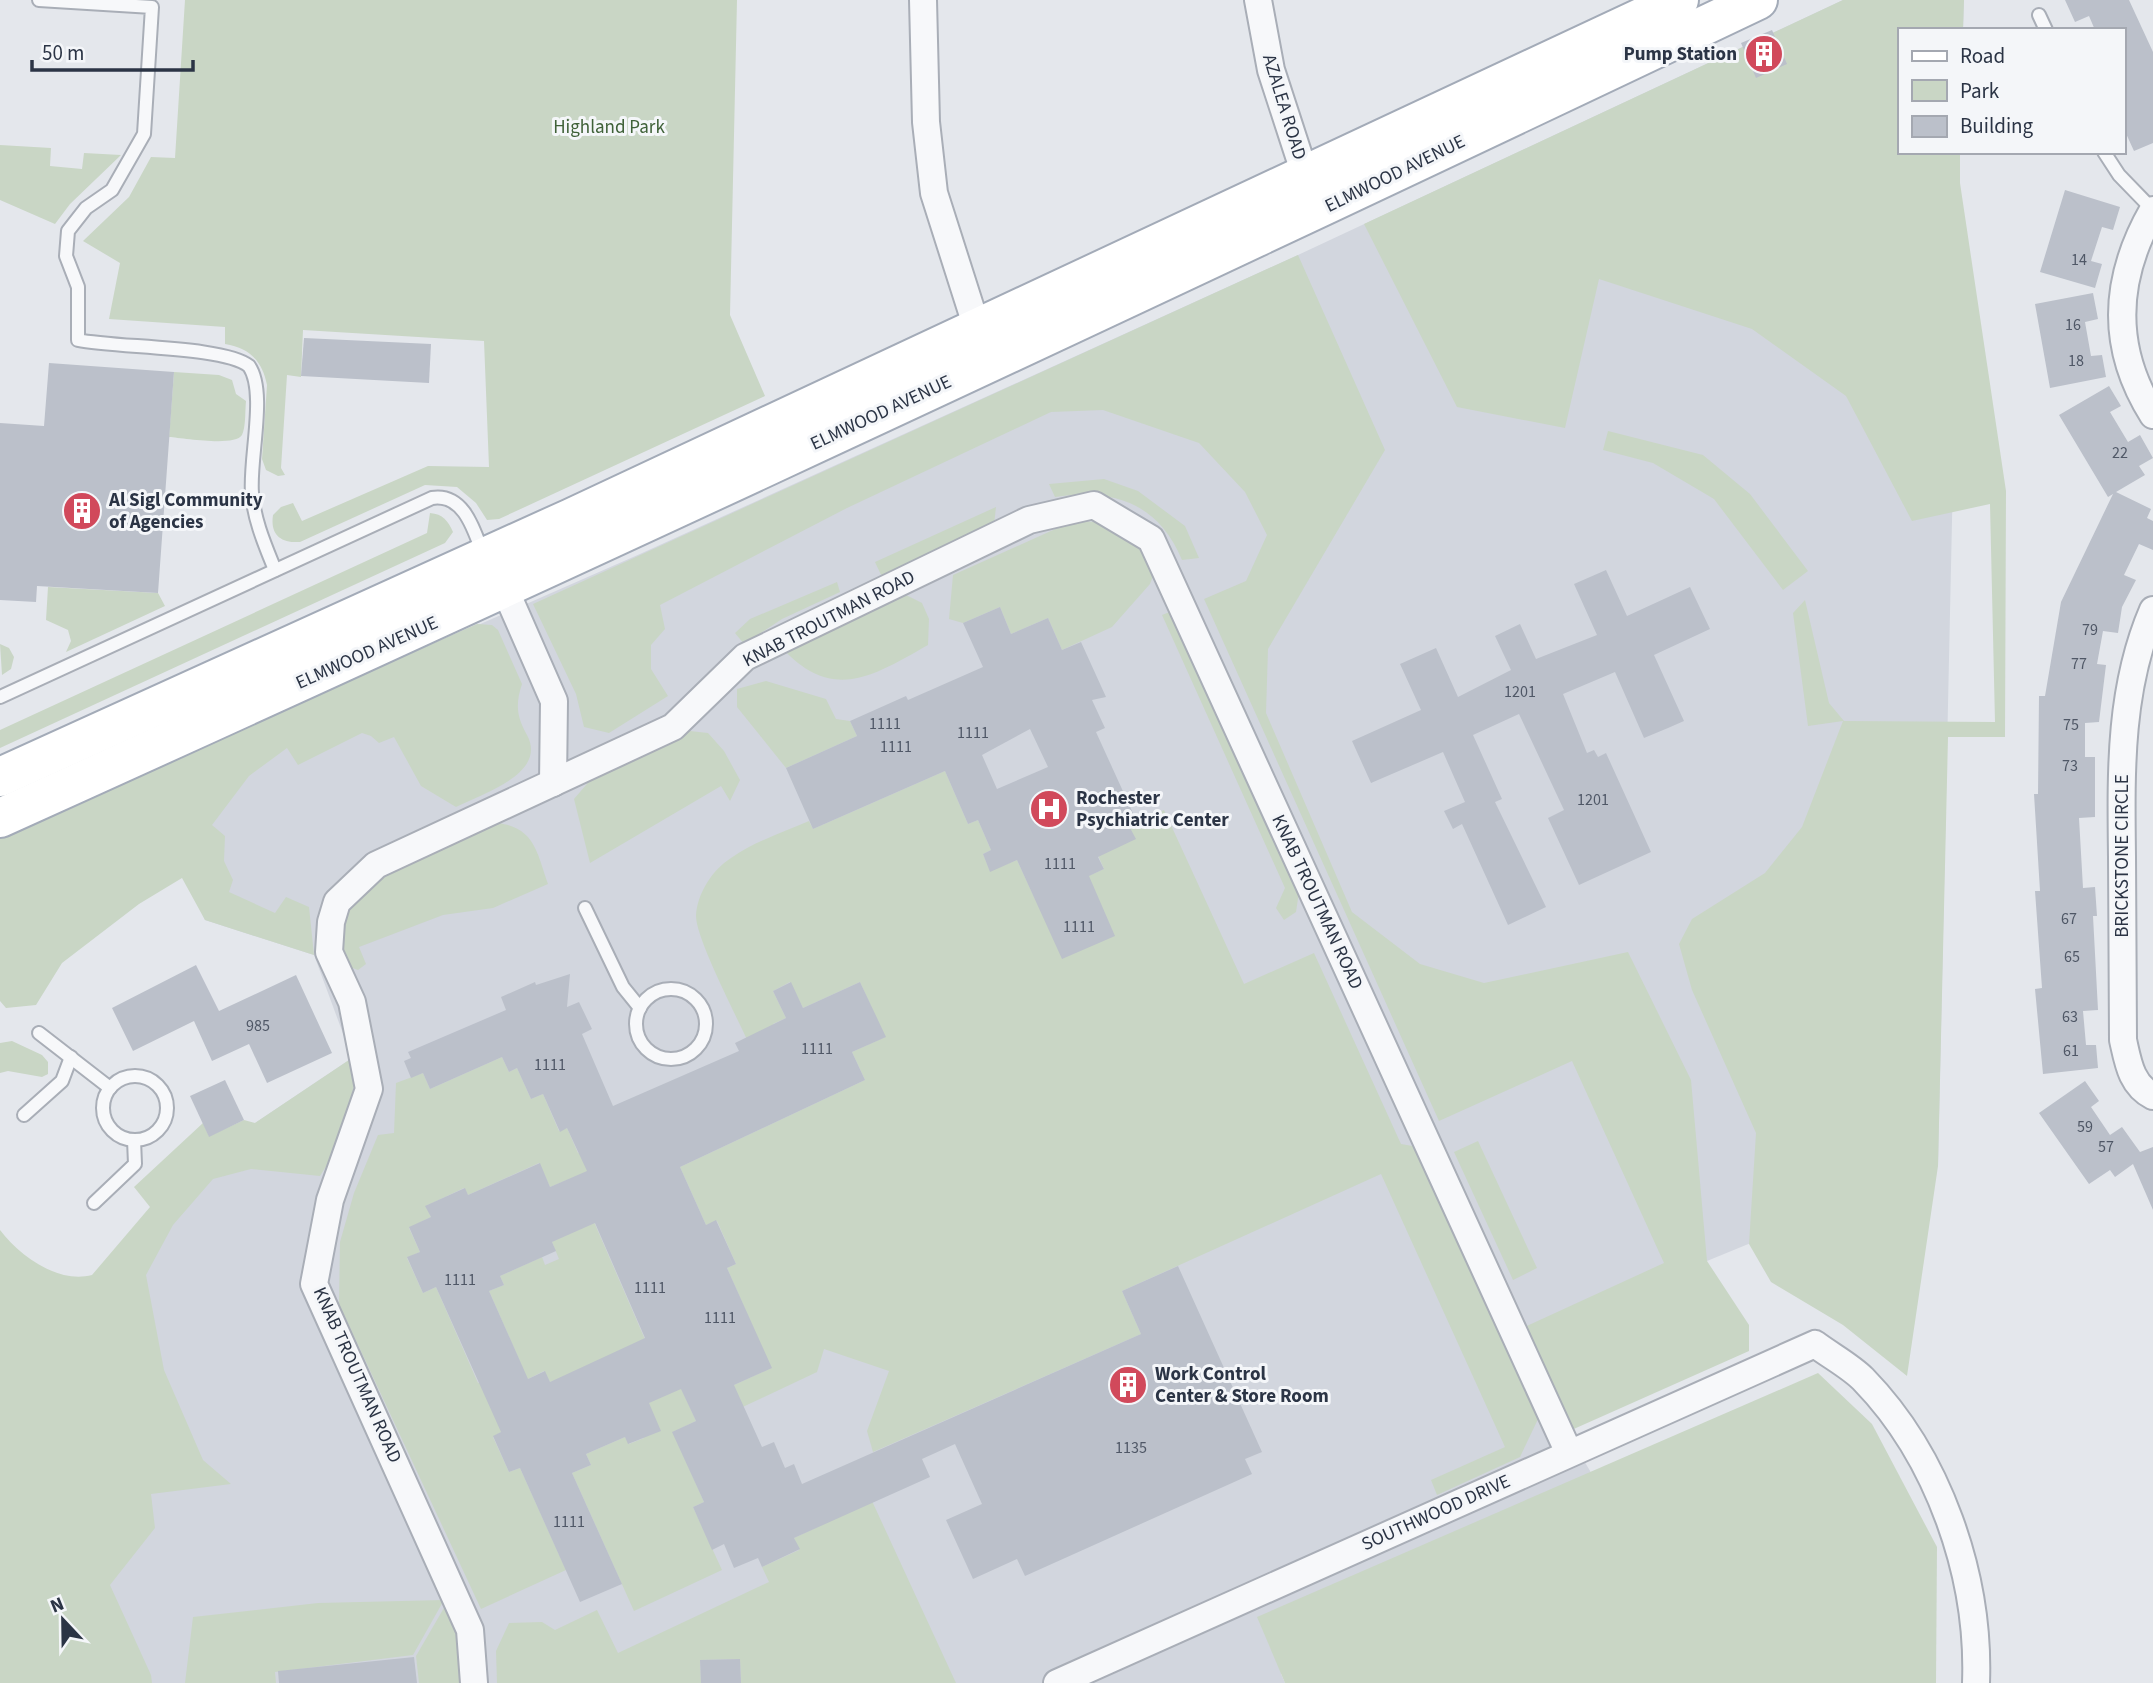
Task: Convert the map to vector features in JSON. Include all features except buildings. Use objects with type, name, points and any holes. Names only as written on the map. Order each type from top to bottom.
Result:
[{"type":"main road","name":"ELMWOOD AVENUE","points":[[0,818],[502,592],[1312,194],[1628,11],[1679,0]]},
{"type":"main road","name":"ELMWOOD AVENUE","points":[[0,777],[485,557],[978,328],[1312,194],[1758,0]]},
{"type":"street","points":[[923,0],[926,122],[934,193],[978,328]]},
{"type":"street","name":"AZALEA ROAD","points":[[1258,0],[1271,70],[1312,194]]},
{"type":"street","points":[[2153,210],[2137,238],[2121,302],[2123,338],[2139,393],[2153,415]]},
{"type":"street","name":"KNAB TROUTMAN ROAD","points":[[474,1683],[470,1630],[314,1284],[330,1200],[369,1089],[352,1002],[329,952],[331,922],[337,902],[376,865],[673,727],[745,657],[1029,520],[1094,505],[1151,540],[1569,1453]]},
{"type":"street","points":[[485,557],[502,592],[511,603],[554,701],[553,783]]},
{"type":"street","name":"BRICKSTONE CIRCLE","points":[[2153,610],[2140,640],[2128,689],[2121,786],[2123,1040],[2129,1070],[2143,1091],[2153,1096]]},
{"type":"street","name":"SOUTHWOOD DRIVE","points":[[1058,1683],[1815,1345],[1862,1379],[1900,1427],[1936,1486],[1953,1535],[1970,1600],[1976,1683]]},
{"type":"lane","points":[[38,0],[152,7],[144,134],[113,190],[86,208],[68,230],[66,256],[78,287],[78,340],[107,346],[225,355],[248,366],[257,387],[252,497],[261,534],[275,570]]},
{"type":"lane","points":[[2039,15],[2045,28]]},
{"type":"lane","points":[[2105,154],[2119,175],[2153,210]]},
{"type":"lane","points":[[0,697],[438,497],[449,499],[461,508],[485,557]]},
{"type":"lane","points":[[584,908],[623,987],[640,1008],[637,1030],[646,1049],[656,1055],[677,1059],[689,1055],[704,1037],[705,1013],[691,995],[668,989],[656,992],[640,1008]]},
{"type":"lane","points":[[38,1033],[110,1088]]},
{"type":"lane","points":[[24,1115],[62,1081],[71,1057]]},
{"type":"lane","points":[[129,1077],[149,1080],[164,1096],[167,1106],[160,1126],[144,1138],[134,1140],[124,1138],[108,1125],[103,1106],[110,1088],[129,1077]]},
{"type":"lane","points":[[94,1203],[135,1164],[134,1140]]},
{"type":"shaded area","name":"Rochester Psychiatric Center","points":[[1843,0],[1964,0],[1963,28],[1898,28],[1898,154],[1960,154],[1938,1166],[1707,1261],[1567,1432],[1609,1503],[1281,1674],[1285,1683],[0,1683],[0,1388],[255,1123],[352,1058],[314,955],[205,920],[137,775],[640,554],[1298,255]]},
{"type":"green space","name":"Highland Park","points":[[185,0],[737,0],[730,315],[765,396],[499,519],[487,520],[476,503],[457,487],[425,485],[300,542],[282,539],[273,528],[273,515],[281,507],[293,503],[302,521],[428,466],[489,467],[484,341],[303,330],[301,377],[287,375],[281,468],[285,475],[278,476],[266,470],[262,459],[267,385],[265,376],[258,362],[248,352],[225,344],[225,327],[109,319],[120,263],[83,241],[129,197],[151,157],[175,158]]},
{"type":"green space","points":[[1843,0],[1964,0],[1963,28],[1898,28],[1898,154],[1960,154],[1960,183],[2006,491],[2005,737],[1948,737],[1938,1166],[1907,1376],[1843,1325],[1771,1282],[1749,1244],[1756,1133],[1692,990],[1679,944],[1692,919],[1765,873],[1802,827],[1843,721],[1808,726],[1793,613],[1805,600],[1829,703],[1844,721],[1995,722],[1990,504],[1912,521],[1846,396],[1752,329],[1599,279],[1565,428],[1457,407],[1364,224]]},
{"type":"green space","points":[[0,145],[51,148],[50,166],[82,169],[84,153],[121,155],[70,204],[55,224],[0,200]]},
{"type":"green space","points":[[1298,255],[1385,450],[1268,649],[1266,713],[1352,912],[1420,964],[1484,983],[1628,952],[1691,1080],[1707,1261],[1749,1325],[1749,1351],[1567,1432],[1520,1329],[1664,1263],[1572,1061],[1439,1121],[1204,599],[1246,581],[1267,535],[1245,492],[1199,443],[1103,410],[1051,412],[847,508],[660,605],[665,629],[651,645],[651,669],[668,696],[609,733],[584,727],[576,694],[533,604]]},
{"type":"green space","points":[[174,372],[219,375],[232,380],[236,394],[246,401],[242,435],[230,441],[169,437]]},
{"type":"green space","points":[[1608,431],[1703,455],[1750,494],[1808,571],[1783,590],[1714,499],[1653,463],[1603,450]]},
{"type":"green space","points":[[1104,479],[1138,491],[1185,526],[1199,558],[1182,560],[1172,540],[1160,525],[1147,512],[1131,504],[1096,495],[1055,497],[1049,484]]},
{"type":"green space","points":[[996,507],[994,525],[882,577],[875,562]]},
{"type":"green space","points":[[430,513],[447,521],[453,532],[445,543],[0,748],[0,730],[427,533]]},
{"type":"green space","points":[[1073,521],[1102,523],[1123,531],[1139,547],[1155,571],[1150,584],[1112,627],[1062,650],[1048,618],[1011,634],[1000,607],[963,623],[949,619],[953,575]]},
{"type":"green space","points":[[837,582],[840,592],[782,619],[744,644],[735,633],[750,619]]},
{"type":"green space","points":[[48,587],[158,593],[165,606],[66,652],[71,641],[68,630],[46,620]]},
{"type":"green space","points":[[902,593],[922,603],[929,619],[928,645],[889,666],[853,679],[836,679],[819,675],[801,665],[782,648]]},
{"type":"green space","points":[[1172,611],[1299,892],[1296,912],[1284,920],[1276,908],[1285,888],[1162,615]]},
{"type":"green space","points":[[477,624],[492,625],[498,630],[522,684],[518,711],[531,749],[528,761],[509,781],[456,807],[421,786],[394,737],[379,743],[362,733],[298,765],[287,748],[249,776],[212,825],[225,836],[224,861],[233,880],[229,892],[275,913],[286,897],[309,907],[314,955],[205,920],[182,878],[139,904],[62,963],[36,1005],[6,1008],[0,1001],[0,834]]},
{"type":"green space","points":[[0,644],[9,648],[14,657],[11,669],[2,675]]},
{"type":"green space","points":[[766,681],[826,699],[836,719],[850,721],[857,736],[786,768],[737,707],[737,689]]},
{"type":"green space","points":[[690,731],[708,733],[724,751],[740,780],[730,801],[721,786],[590,863],[574,799],[592,778]]},
{"type":"green space","points":[[945,771],[968,824],[978,820],[991,850],[983,854],[990,871],[1017,860],[1035,899],[1104,869],[1083,821],[1135,839],[1129,826],[1164,810],[1244,984],[1314,953],[1401,1144],[1418,1147],[1539,1417],[1520,1457],[1437,1495],[1431,1480],[1505,1447],[1381,1174],[1122,1291],[1141,1334],[873,1452],[867,1431],[889,1371],[824,1349],[817,1372],[732,1412],[723,1390],[771,1368],[727,1268],[736,1264],[717,1221],[706,1225],[680,1167],[865,1080],[852,1052],[885,1037],[860,982],[803,1008],[790,982],[773,991],[786,1018],[773,1024],[783,1046],[750,1046],[703,942],[696,916],[699,899],[718,869],[749,847],[809,821],[813,829]]},
{"type":"green space","points":[[498,823],[520,830],[527,836],[537,852],[548,884],[493,908],[443,915],[359,947],[366,964],[358,970],[350,967],[342,943],[341,917],[371,883],[485,826]]},
{"type":"green space","points":[[12,1041],[42,1055],[48,1062],[48,1074],[42,1077],[8,1071],[0,1073],[0,1043]]},
{"type":"green space","points":[[502,1057],[509,1072],[517,1068],[531,1099],[543,1094],[559,1131],[567,1128],[578,1153],[586,1151],[594,1169],[550,1187],[539,1163],[468,1195],[464,1188],[426,1206],[431,1217],[409,1228],[420,1252],[407,1258],[423,1293],[436,1287],[478,1383],[496,1376],[501,1432],[493,1437],[509,1472],[520,1468],[566,1570],[481,1609],[339,1304],[340,1242],[354,1193],[378,1135],[394,1133],[396,1083],[423,1073],[430,1089]]},
{"type":"green space","points":[[352,1058],[357,1077],[332,1157],[320,1176],[251,1169],[213,1179],[173,1225],[146,1275],[164,1370],[203,1460],[231,1484],[151,1494],[155,1528],[110,1585],[151,1675],[152,1683],[0,1683],[0,1230],[29,1258],[53,1272],[79,1277],[92,1275],[150,1207],[134,1187],[203,1123],[209,1136],[244,1120],[255,1123]]},
{"type":"green space","points":[[1478,1141],[1537,1268],[1513,1280],[1454,1152]]},
{"type":"green space","points":[[591,1215],[654,1360],[550,1382],[544,1371],[512,1387],[521,1364],[489,1291],[504,1285],[500,1276],[542,1257],[545,1265],[559,1259],[552,1242]]},
{"type":"green space","points":[[1818,1373],[1872,1424],[1937,1547],[1936,1683],[1285,1683],[1257,1617]]},
{"type":"green space","points":[[678,1381],[696,1421],[673,1432],[704,1502],[693,1507],[722,1570],[634,1611],[572,1473],[591,1465],[586,1454],[625,1437],[629,1444],[644,1438],[638,1422],[649,1403]]},
{"type":"green space","points":[[872,1501],[956,1683],[741,1683],[740,1659],[700,1660],[701,1683],[497,1683],[496,1651],[509,1623],[542,1622],[555,1630],[597,1610],[618,1653],[769,1582],[762,1567],[799,1550],[794,1538]]},
{"type":"green space","points":[[444,1600],[413,1655],[275,1672],[276,1683],[185,1683],[193,1617],[318,1603]]},
{"type":"green space","points":[[448,1601],[463,1644],[465,1683],[419,1683],[416,1656]]},
{"type":"place","name":"Pump Station","points":[[1764,54]]},
{"type":"place","name":"Al Sigl Community of Agencies","points":[[82,511]]},
{"type":"place","name":"Rochester Psychiatric Center","points":[[1049,809]]},
{"type":"place","name":"Work Control Center & Store Room","points":[[1128,1385]]}]
